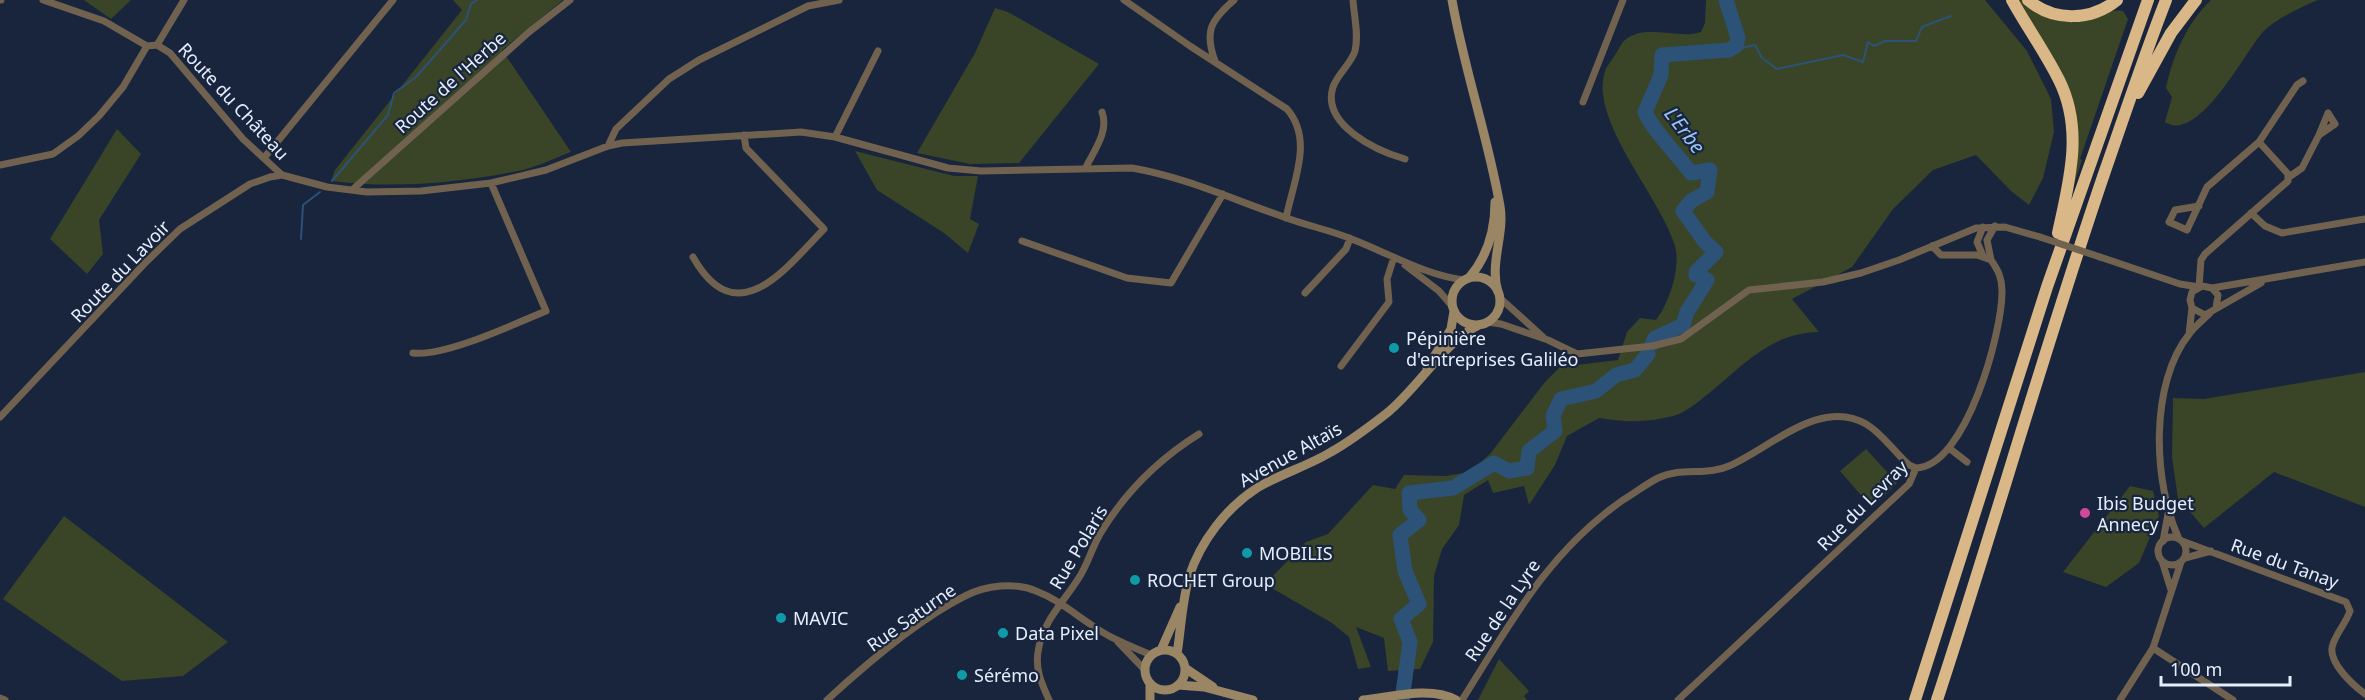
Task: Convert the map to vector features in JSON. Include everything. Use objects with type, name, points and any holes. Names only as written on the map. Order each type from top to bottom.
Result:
[{"type":"highway","points":[[2012,0],[2060,80],[2071,111],[2073,150],[2071,173],[2047,287]]},
{"type":"highway","points":[[2028,0],[2049,13],[2077,16],[2096,12],[2117,0]]},
{"type":"highway","points":[[1915,700],[2047,287],[2148,0]]},
{"type":"highway","points":[[1937,700],[1983,562],[2011,459],[2070,274],[2166,0]]},
{"type":"highway","points":[[2122,123],[2171,33],[2196,0]]},
{"type":"street","points":[[0,165],[53,154],[78,136],[99,116],[123,87],[147,46],[104,21],[43,0]]},
{"type":"street","points":[[157,45],[184,0]]},
{"type":"street","points":[[264,158],[393,0]]},
{"type":"street","name":"Route de l'Herbe","points":[[352,190],[529,32],[570,0]]},
{"type":"street","points":[[608,146],[616,129],[669,79],[699,60],[808,6],[839,0]]},
{"type":"street","points":[[1124,0],[1287,109],[1298,124],[1301,147],[1286,218]]},
{"type":"street","points":[[1215,61],[1210,45],[1214,18],[1234,0]]},
{"type":"street","points":[[1353,0],[1357,40],[1354,54],[1334,86],[1332,104],[1335,112],[1353,133],[1388,154],[1405,159]]},
{"type":"street","points":[[1452,0],[1502,225],[1494,267],[1499,295],[1497,312],[1483,324]]},
{"type":"street","points":[[1583,102],[1623,0]]},
{"type":"street","name":"Route du Château","points":[[147,46],[157,45],[170,53],[198,88],[282,175]]},
{"type":"street","points":[[1190,46],[1210,45]]},
{"type":"street","points":[[835,137],[878,51]]},
{"type":"street","points":[[2199,206],[2175,210],[2169,222],[2187,230],[2199,206],[2209,185],[2259,142],[2297,85],[2303,81]]},
{"type":"street","points":[[1086,167],[1105,126],[1102,112]]},
{"type":"street","points":[[282,175],[352,190],[398,192],[491,183],[546,170],[608,146],[801,132],[835,137],[948,168],[981,171],[1086,167],[1132,168],[1155,172],[1350,238],[1438,276],[1486,279],[1499,295],[1548,340]]},
{"type":"street","points":[[693,257],[716,285],[734,292],[750,292],[772,283],[824,229],[746,147],[744,135]]},
{"type":"street","points":[[2190,296],[2199,287],[2203,256],[2289,177],[2302,168],[2319,135]]},
{"type":"street","points":[[2259,142],[2289,177]]},
{"type":"street","name":"Route du Lavoir","points":[[0,417],[145,262],[180,229],[250,184],[282,175]]},
{"type":"street","points":[[413,353],[428,354],[455,346],[546,311],[491,183]]},
{"type":"street","points":[[1453,308],[1454,291],[1467,279],[1486,253],[1494,219],[1495,188]]},
{"type":"street","points":[[1022,241],[1127,278],[1171,283],[1223,194]]},
{"type":"street","points":[[2252,213],[2270,229],[2288,233],[2365,219]]},
{"type":"street","points":[[1397,259],[1439,291],[1464,322],[1501,324],[1548,340],[1577,354],[1592,355],[1681,339],[1749,290],[1823,282],[1882,266],[1968,229],[1983,227],[1995,226],[2040,237],[2180,284],[2199,287],[2212,288],[2365,262]]},
{"type":"street","name":"Rue du Levray","points":[[1678,700],[1909,484],[1916,468],[1925,466],[1949,448],[1973,408],[1999,318],[2002,298],[2001,279],[1991,260],[1987,240],[1995,226]]},
{"type":"street","points":[[1983,227],[1977,242],[1983,256]]},
{"type":"street","points":[[1305,293],[1346,249],[1350,238]]},
{"type":"street","points":[[1932,246],[1941,255],[1983,256],[1991,260]]},
{"type":"street","points":[[1341,366],[1389,302],[1387,279],[1397,259]]},
{"type":"street","points":[[2120,700],[2153,648],[2186,549],[2169,512],[2159,443],[2160,410],[2171,369],[2189,334],[2210,313],[2272,278]]},
{"type":"street","points":[[2180,284],[2190,296],[2192,308],[2189,334]]},
{"type":"street","points":[[2212,288],[2218,300],[2216,308]]},
{"type":"street","name":"Avenue Altaïs","points":[[1418,383],[1451,329],[1453,308]]},
{"type":"street","points":[[2192,308],[2200,314],[2210,313]]},
{"type":"street","name":"Avenue Altaïs","points":[[1161,650],[1183,602],[1198,555],[1209,537],[1238,504],[1258,488],[1352,439],[1398,404],[1461,336],[1483,324]]},
{"type":"street","name":"Rue de la Lyre","points":[[1462,700],[1523,601],[1570,543],[1600,516],[1656,478],[1677,472],[1723,468],[1802,426],[1835,416],[1849,417],[1864,423],[1909,465],[1916,468]]},
{"type":"street","name":"Rue Polaris","points":[[1049,700],[1037,671],[1043,629],[1080,576],[1099,535],[1122,504],[1160,462],[1199,434]]},
{"type":"street","points":[[1949,448],[1967,462]]},
{"type":"street","points":[[2169,512],[2163,541],[2159,548],[2171,590]]},
{"type":"street","points":[[2163,541],[2170,537],[2180,540]]},
{"type":"street","name":"Rue du Tanay","points":[[2180,540],[2346,602],[2350,608],[2349,615],[2333,643],[2332,653],[2337,665],[2365,694]]},
{"type":"street","name":"Rue du Tanay","points":[[2183,560],[2211,551]]},
{"type":"street","points":[[2162,560],[2174,565],[2183,560]]},
{"type":"street","name":"Rue Saturne","points":[[827,700],[853,676],[928,620],[966,595],[992,587],[1014,586],[1034,590],[1061,603],[1117,640],[1151,655]]},
{"type":"street","name":"Avenue Altaïs","points":[[1177,654],[1183,602]]},
{"type":"street","name":"Rue Saturne","points":[[1117,640],[1145,670]]},
{"type":"street","points":[[2153,648],[2233,700]]},
{"type":"street","points":[[1150,700],[1150,683],[1145,670],[1151,655],[1161,650],[1177,654],[1185,668],[1220,691]]},
{"type":"street","points":[[1161,700],[1168,690],[1183,680],[1185,668]]},
{"type":"street","points":[[1150,683],[1155,688],[1168,690]]},
{"type":"street","points":[[1178,685],[1192,685],[1253,700]]},
{"type":"street","points":[[1364,700],[1440,694],[1456,700]]},
{"type":"street","points":[[0,698],[5,700]]},
{"type":"green space","points":[[84,0],[131,0],[111,19]]},
{"type":"green space","points":[[453,0],[563,0],[502,50],[571,152],[523,170],[451,181],[379,184],[331,181],[335,170],[462,10]]},
{"type":"green space","points":[[1706,0],[1985,0],[2027,51],[2051,99],[2054,132],[2043,178],[2029,205],[2011,191],[1976,155],[1933,170],[1893,209],[1852,267],[1792,299],[1819,332],[1786,338],[1772,344],[1746,362],[1696,404],[1678,415],[1645,421],[1599,418],[1567,436],[1555,465],[1529,505],[1524,486],[1493,493],[1488,480],[1464,495],[1459,525],[1442,549],[1434,576],[1433,642],[1420,669],[1388,671],[1384,638],[1356,627],[1371,667],[1358,669],[1349,637],[1332,623],[1265,584],[1306,542],[1328,534],[1373,485],[1395,489],[1404,475],[1446,476],[1470,472],[1490,454],[1545,382],[1560,367],[1618,360],[1627,332],[1640,318],[1656,320],[1673,285],[1676,264],[1675,246],[1608,116],[1603,94],[1604,75],[1622,43],[1633,35],[1652,32],[1692,34],[1701,32],[1705,23]]},
{"type":"green space","points":[[2017,0],[2023,0],[2064,20],[2081,21],[2118,11],[2123,11],[2128,19],[2080,159],[2082,160],[2072,191],[2076,118]]},
{"type":"green space","points":[[2211,0],[2318,0],[2288,14],[2267,28],[2219,94],[2192,120],[2178,125],[2165,122],[2172,97],[2166,88],[2177,52],[2188,29]]},
{"type":"green space","points":[[995,8],[1008,12],[1099,64],[1019,163],[970,164],[917,153],[975,53]]},
{"type":"green space","points":[[117,129],[141,154],[99,220],[103,254],[87,274],[50,239]]},
{"type":"green space","points":[[855,151],[954,176],[978,176],[970,219],[979,224],[968,253],[944,233],[877,190]]},
{"type":"green space","points":[[2365,372],[2365,507],[2274,472],[2204,528],[2184,505],[2179,506],[2172,457],[2173,398],[2204,399]]},
{"type":"green space","points":[[1866,449],[1897,483],[1872,508],[1840,471]]},
{"type":"green space","points":[[2130,486],[2153,491],[2159,516],[2139,563],[2106,587],[2063,572]]},
{"type":"green space","points":[[64,516],[228,642],[183,676],[122,681],[3,599]]},
{"type":"green space","points":[[1499,659],[1529,691],[1524,696],[1527,700],[1478,700]]},
{"type":"waterway","points":[[332,181],[388,115],[394,93],[416,77],[466,20],[471,4],[477,0]]},
{"type":"waterway","name":"L'Erbe","points":[[1652,344],[1655,338],[1683,325],[1687,312],[1707,280],[1696,275],[1696,272],[1716,252],[1705,242],[1683,211],[1691,201],[1707,192],[1710,170],[1691,173],[1660,135],[1645,112],[1661,75],[1662,55],[1729,50],[1736,46],[1738,38],[1726,0]]},
{"type":"waterway","points":[[1736,46],[1741,48],[1755,45],[1762,58],[1777,69],[1843,55],[1863,62],[1868,42],[1874,46],[1885,41],[1916,41],[1922,27],[1951,16]]},
{"type":"waterway","points":[[301,239],[303,205],[320,192]]},
{"type":"waterway","name":"L'Erbe","points":[[1402,700],[1410,642],[1401,619],[1419,604],[1405,571],[1400,535],[1419,520],[1410,510],[1409,493],[1453,488],[1494,463],[1509,471],[1527,468],[1529,451],[1555,431],[1553,416],[1561,399],[1596,391],[1616,375],[1635,370],[1648,354]]},
{"type":"place","name":"Pépinière d'entreprises Galiléo","points":[[1394,348]]},
{"type":"place","name":"Ibis Budget Annecy","points":[[2085,513]]},
{"type":"place","name":"MOBILIS","points":[[1247,553]]},
{"type":"place","name":"ROCHET Group","points":[[1135,580]]},
{"type":"place","name":"MAVIC","points":[[781,618]]},
{"type":"place","name":"Data Pixel","points":[[1003,633]]},
{"type":"place","name":"Sérémo","points":[[962,675]]}]
